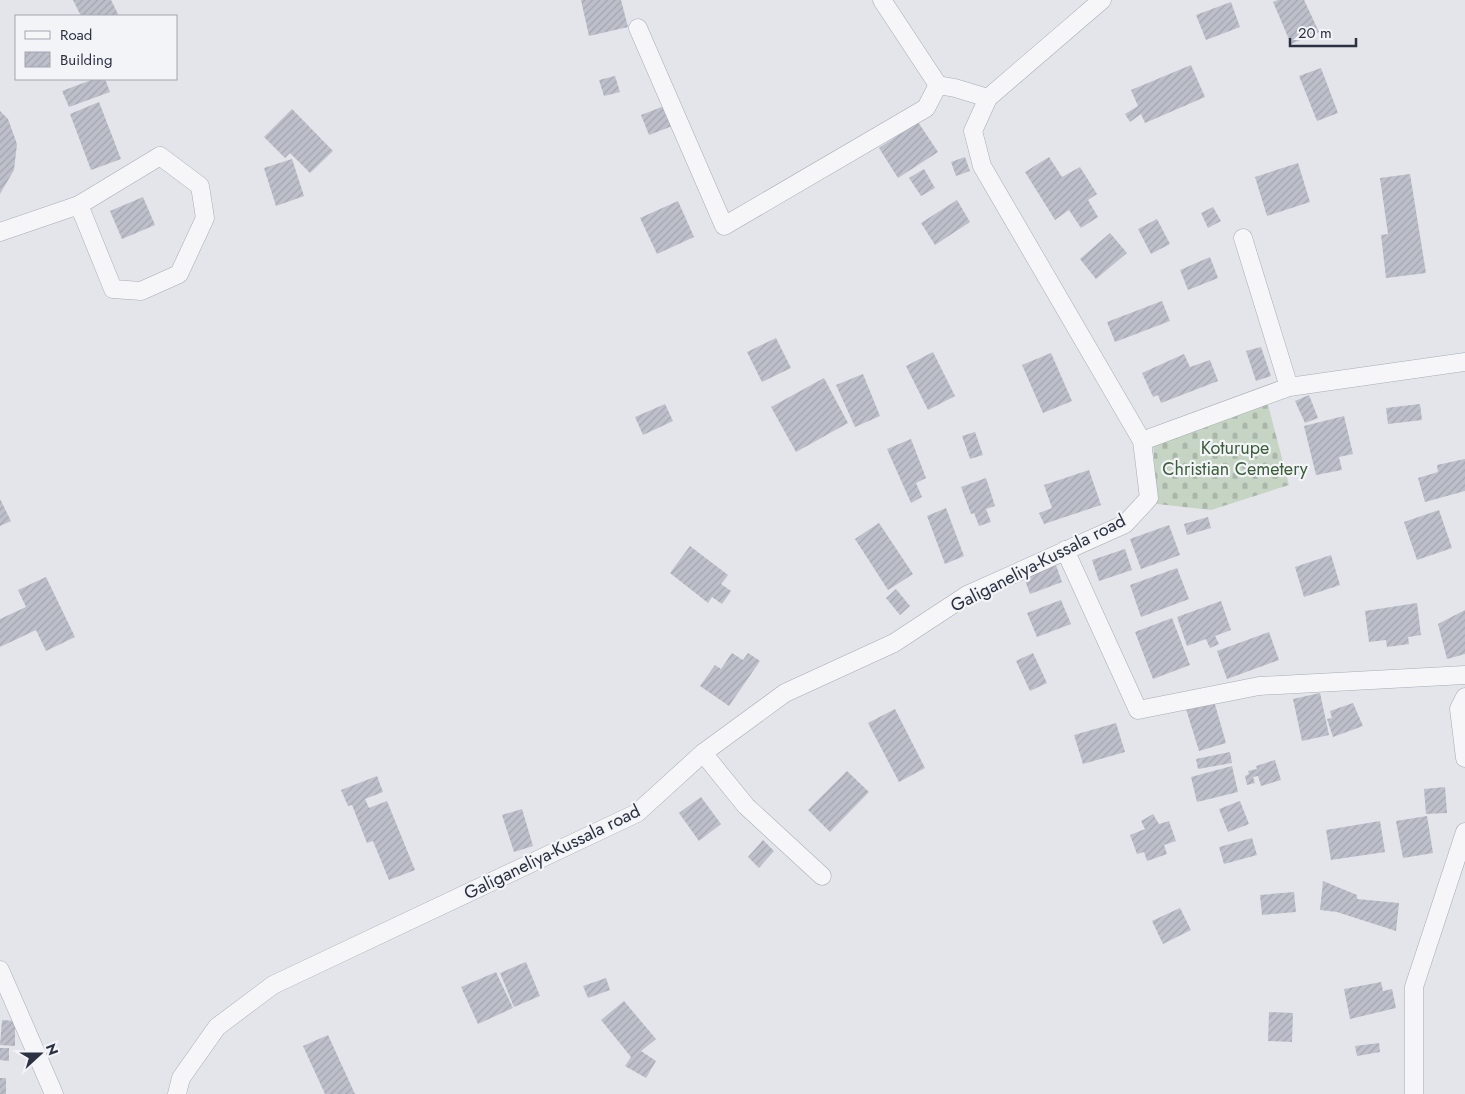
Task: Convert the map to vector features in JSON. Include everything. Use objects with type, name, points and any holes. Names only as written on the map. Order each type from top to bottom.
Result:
[{"type":"street","points":[[882,0],[938,86]]},
{"type":"street","name":"Galiganeliya-Kussala road","points":[[177,1094],[181,1078],[217,1026],[273,985],[637,814],[703,753],[784,693],[894,643],[967,595],[1125,524],[1149,498],[1142,441],[982,166],[973,131],[988,98],[1102,0]]},
{"type":"street","points":[[638,28],[724,226],[926,108],[938,86]]},
{"type":"street","points":[[938,86],[956,88],[988,98]]},
{"type":"street","points":[[0,232],[79,204],[160,156],[200,186],[206,218],[179,274],[141,291],[113,289],[79,204]]},
{"type":"street","points":[[1243,238],[1289,387]]},
{"type":"street","points":[[1142,441],[1289,387],[1465,362]]},
{"type":"street","points":[[1065,550],[1138,710],[1259,686],[1465,675]]},
{"type":"street","points":[[1465,697],[1459,709],[1465,758]]},
{"type":"street","points":[[703,753],[746,806],[822,876]]},
{"type":"street","points":[[1414,1094],[1414,986],[1465,832]]},
{"type":"street","points":[[0,970],[54,1094]]},
{"type":"green space","name":"Koturupe Christian Cemetery","points":[[1267,401],[1289,485],[1211,510],[1157,504],[1153,443]]},
{"type":"building","points":[[73,0],[111,0],[118,15],[80,15]]},
{"type":"building","points":[[581,0],[621,0],[628,27],[589,36]]},
{"type":"building","points":[[1278,0],[1304,0],[1319,32],[1291,44],[1273,2]]},
{"type":"building","points":[[1231,2],[1240,27],[1206,40],[1196,15]]},
{"type":"building","points":[[1191,65],[1205,97],[1145,123],[1141,114],[1130,122],[1125,114],[1138,106],[1131,90]]},
{"type":"building","points":[[1321,68],[1338,113],[1317,121],[1299,76]]},
{"type":"building","points":[[615,76],[620,92],[604,96],[599,80]]},
{"type":"building","points":[[91,80],[105,80],[110,92],[69,107],[62,91]]},
{"type":"building","points":[[99,102],[121,159],[91,170],[70,114]]},
{"type":"building","points":[[667,105],[675,125],[649,135],[641,115]]},
{"type":"building","points":[[292,109],[333,151],[310,173],[290,153],[285,158],[264,137]]},
{"type":"building","points":[[0,111],[8,119],[17,144],[14,170],[0,194]]},
{"type":"building","points":[[918,122],[938,152],[898,178],[879,148]]},
{"type":"building","points":[[965,157],[970,171],[956,176],[951,162]]},
{"type":"building","points":[[1049,157],[1062,177],[1080,167],[1097,194],[1088,200],[1098,217],[1081,228],[1069,210],[1055,220],[1025,172]]},
{"type":"building","points":[[292,159],[304,196],[276,206],[264,168]]},
{"type":"building","points":[[1298,163],[1310,202],[1267,216],[1255,177]]},
{"type":"building","points":[[924,169],[935,188],[921,196],[909,178]]},
{"type":"building","points":[[1410,174],[1426,273],[1386,278],[1381,235],[1388,234],[1380,178]]},
{"type":"building","points":[[143,197],[155,225],[122,239],[110,211]]},
{"type":"building","points":[[957,200],[970,222],[935,245],[921,223]]},
{"type":"building","points":[[678,201],[694,237],[657,254],[640,218]]},
{"type":"building","points":[[1213,207],[1221,221],[1208,228],[1201,213]]},
{"type":"building","points":[[1157,219],[1170,244],[1151,254],[1138,229]]},
{"type":"building","points":[[1110,233],[1127,253],[1096,279],[1080,259]]},
{"type":"building","points":[[1210,257],[1218,278],[1188,290],[1180,270]]},
{"type":"building","points":[[1162,301],[1170,321],[1115,342],[1107,322]]},
{"type":"building","points":[[776,338],[791,368],[762,382],[747,352]]},
{"type":"building","points":[[1261,347],[1271,376],[1256,381],[1246,351]]},
{"type":"building","points":[[933,352],[955,396],[928,410],[906,366]]},
{"type":"building","points":[[1051,353],[1072,401],[1043,413],[1022,365]]},
{"type":"building","points":[[1184,354],[1190,367],[1210,360],[1218,381],[1161,403],[1158,395],[1153,397],[1142,373]]},
{"type":"building","points":[[863,374],[880,416],[855,427],[836,385]]},
{"type":"building","points":[[824,378],[848,423],[796,452],[771,407]]},
{"type":"building","points":[[1309,395],[1318,418],[1305,423],[1295,401]]},
{"type":"building","points":[[665,404],[673,421],[643,435],[635,417]]},
{"type":"building","points":[[1420,404],[1422,420],[1388,424],[1386,408]]},
{"type":"building","points":[[1344,416],[1353,454],[1339,457],[1342,470],[1316,475],[1304,426]]},
{"type":"building","points":[[975,432],[983,455],[970,459],[962,436]]},
{"type":"building","points":[[911,439],[926,478],[916,483],[922,497],[911,503],[887,449]]},
{"type":"building","points":[[1465,459],[1465,491],[1425,502],[1418,478],[1438,472],[1437,465]]},
{"type":"building","points":[[1089,470],[1101,505],[1044,524],[1039,513],[1052,508],[1044,485]]},
{"type":"building","points":[[986,478],[995,506],[986,509],[991,522],[979,526],[974,513],[971,514],[961,487]]},
{"type":"building","points":[[0,499],[11,521],[0,526]]},
{"type":"building","points":[[946,508],[964,556],[945,564],[927,516]]},
{"type":"building","points":[[1439,510],[1452,548],[1417,560],[1404,522]]},
{"type":"building","points":[[1208,517],[1211,528],[1187,535],[1184,524]]},
{"type":"building","points":[[879,523],[913,574],[888,590],[855,539]]},
{"type":"building","points":[[1169,525],[1180,555],[1141,569],[1130,539]]},
{"type":"building","points":[[690,546],[728,575],[721,584],[731,591],[722,604],[712,597],[708,603],[670,573]]},
{"type":"building","points":[[1125,549],[1132,570],[1099,581],[1092,560]]},
{"type":"building","points":[[1331,555],[1340,585],[1304,597],[1295,567]]},
{"type":"building","points":[[1054,560],[1062,582],[1030,594],[1022,572]]},
{"type":"building","points":[[1177,568],[1189,599],[1141,617],[1130,585]]},
{"type":"building","points":[[46,577],[75,637],[46,651],[36,630],[0,647],[0,619],[26,607],[18,590]]},
{"type":"building","points":[[896,589],[910,606],[900,615],[886,598]]},
{"type":"building","points":[[1061,600],[1071,624],[1037,637],[1027,613]]},
{"type":"building","points":[[1221,601],[1231,630],[1215,636],[1219,644],[1210,648],[1206,639],[1187,646],[1177,617]]},
{"type":"building","points":[[1417,603],[1421,635],[1408,637],[1409,644],[1387,647],[1386,640],[1369,642],[1365,611]]},
{"type":"building","points":[[1465,610],[1465,654],[1447,659],[1438,624]]},
{"type":"building","points":[[1172,618],[1190,665],[1153,679],[1135,632]]},
{"type":"building","points":[[1269,632],[1279,660],[1227,679],[1217,651]]},
{"type":"building","points":[[732,653],[743,660],[748,653],[760,661],[729,706],[700,686],[715,665],[721,669]]},
{"type":"building","points":[[1033,653],[1047,683],[1030,691],[1016,661]]},
{"type":"building","points":[[1320,693],[1329,735],[1302,741],[1293,699]]},
{"type":"building","points":[[1214,701],[1226,743],[1199,751],[1186,709]]},
{"type":"building","points":[[1353,703],[1363,726],[1333,737],[1327,719],[1332,718],[1330,711]]},
{"type":"building","points":[[895,709],[925,768],[899,782],[868,723]]},
{"type":"building","points":[[1116,723],[1125,752],[1083,764],[1074,735]]},
{"type":"building","points":[[1230,752],[1232,763],[1198,769],[1196,759]]},
{"type":"building","points":[[1275,760],[1281,780],[1261,786],[1258,776],[1253,777],[1255,783],[1247,785],[1245,776],[1249,774],[1248,771],[1257,769],[1256,766]]},
{"type":"building","points":[[1232,766],[1238,792],[1197,802],[1191,777]]},
{"type":"building","points":[[847,771],[869,792],[830,832],[808,810]]},
{"type":"building","points":[[377,776],[383,792],[365,799],[369,808],[387,801],[415,870],[389,880],[373,841],[367,843],[352,805],[348,806],[341,790]]},
{"type":"building","points":[[1445,787],[1447,813],[1426,814],[1424,789]]},
{"type":"building","points":[[701,797],[721,824],[699,841],[679,813]]},
{"type":"building","points":[[1240,801],[1249,824],[1228,832],[1219,809]]},
{"type":"building","points":[[522,809],[533,846],[514,852],[502,815]]},
{"type":"building","points":[[1153,814],[1159,824],[1169,821],[1176,841],[1164,845],[1167,854],[1147,861],[1144,852],[1137,854],[1130,835],[1145,829],[1141,821]]},
{"type":"building","points":[[1427,816],[1433,853],[1403,858],[1396,821]]},
{"type":"building","points":[[1380,821],[1385,852],[1331,860],[1326,830]]},
{"type":"building","points":[[1252,838],[1257,855],[1224,864],[1219,847]]},
{"type":"building","points":[[763,840],[774,851],[759,868],[748,857]]},
{"type":"building","points":[[1323,881],[1357,895],[1357,899],[1399,903],[1396,931],[1337,912],[1320,910]]},
{"type":"building","points":[[1294,892],[1296,912],[1262,915],[1260,895]]},
{"type":"building","points":[[1180,908],[1191,930],[1163,944],[1152,921]]},
{"type":"building","points":[[526,962],[540,996],[514,1007],[500,973]]},
{"type":"building","points":[[496,972],[513,1008],[478,1024],[461,987]]},
{"type":"building","points":[[606,978],[610,990],[588,998],[583,986]]},
{"type":"building","points":[[1381,982],[1383,991],[1392,989],[1396,1008],[1350,1019],[1344,989]]},
{"type":"building","points":[[624,1001],[656,1039],[641,1051],[656,1061],[646,1078],[625,1066],[631,1057],[601,1020]]},
{"type":"building","points":[[1269,1012],[1293,1013],[1292,1042],[1268,1041]]},
{"type":"building","points":[[2,1020],[15,1021],[15,1046],[0,1045]]},
{"type":"building","points":[[328,1035],[355,1094],[325,1094],[303,1046]]},
{"type":"building","points":[[1379,1043],[1380,1052],[1357,1056],[1355,1046]]},
{"type":"building","points":[[0,1048],[9,1048],[9,1061],[0,1060]]},
{"type":"building","points":[[0,1078],[6,1078],[6,1094],[0,1094]]}]
